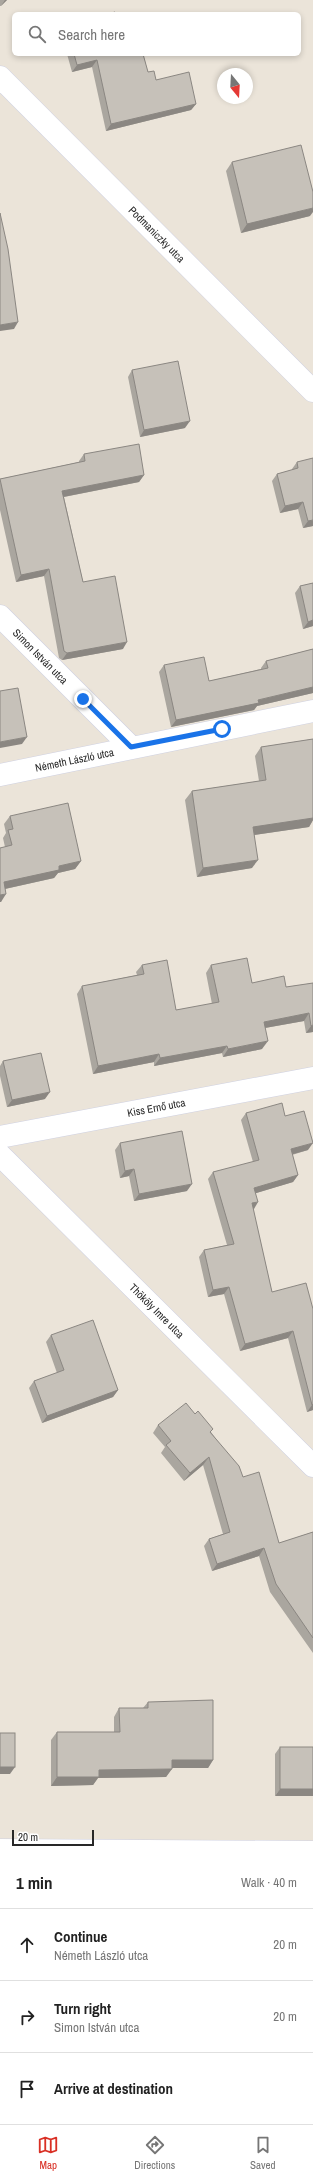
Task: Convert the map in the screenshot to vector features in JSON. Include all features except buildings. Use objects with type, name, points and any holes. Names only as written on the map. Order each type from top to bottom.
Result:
[{"type":"street","name":"Podmaniczky utca","points":[[0,78],[313,391]]},
{"type":"street","name":"Simon István utca","points":[[0,616],[131,747]]},
{"type":"street","name":"Németh László utca","points":[[0,774],[313,711]]},
{"type":"street","name":"Kiss Ernő utca","points":[[0,1137],[313,1078]]},
{"type":"street","name":"Thököly Imre utca","points":[[0,1155],[313,1466]]},
{"type":"street","points":[[0,1850],[313,1852]]},
{"type":"route","points":[[83,699],[131,747],[222,729]]}]
